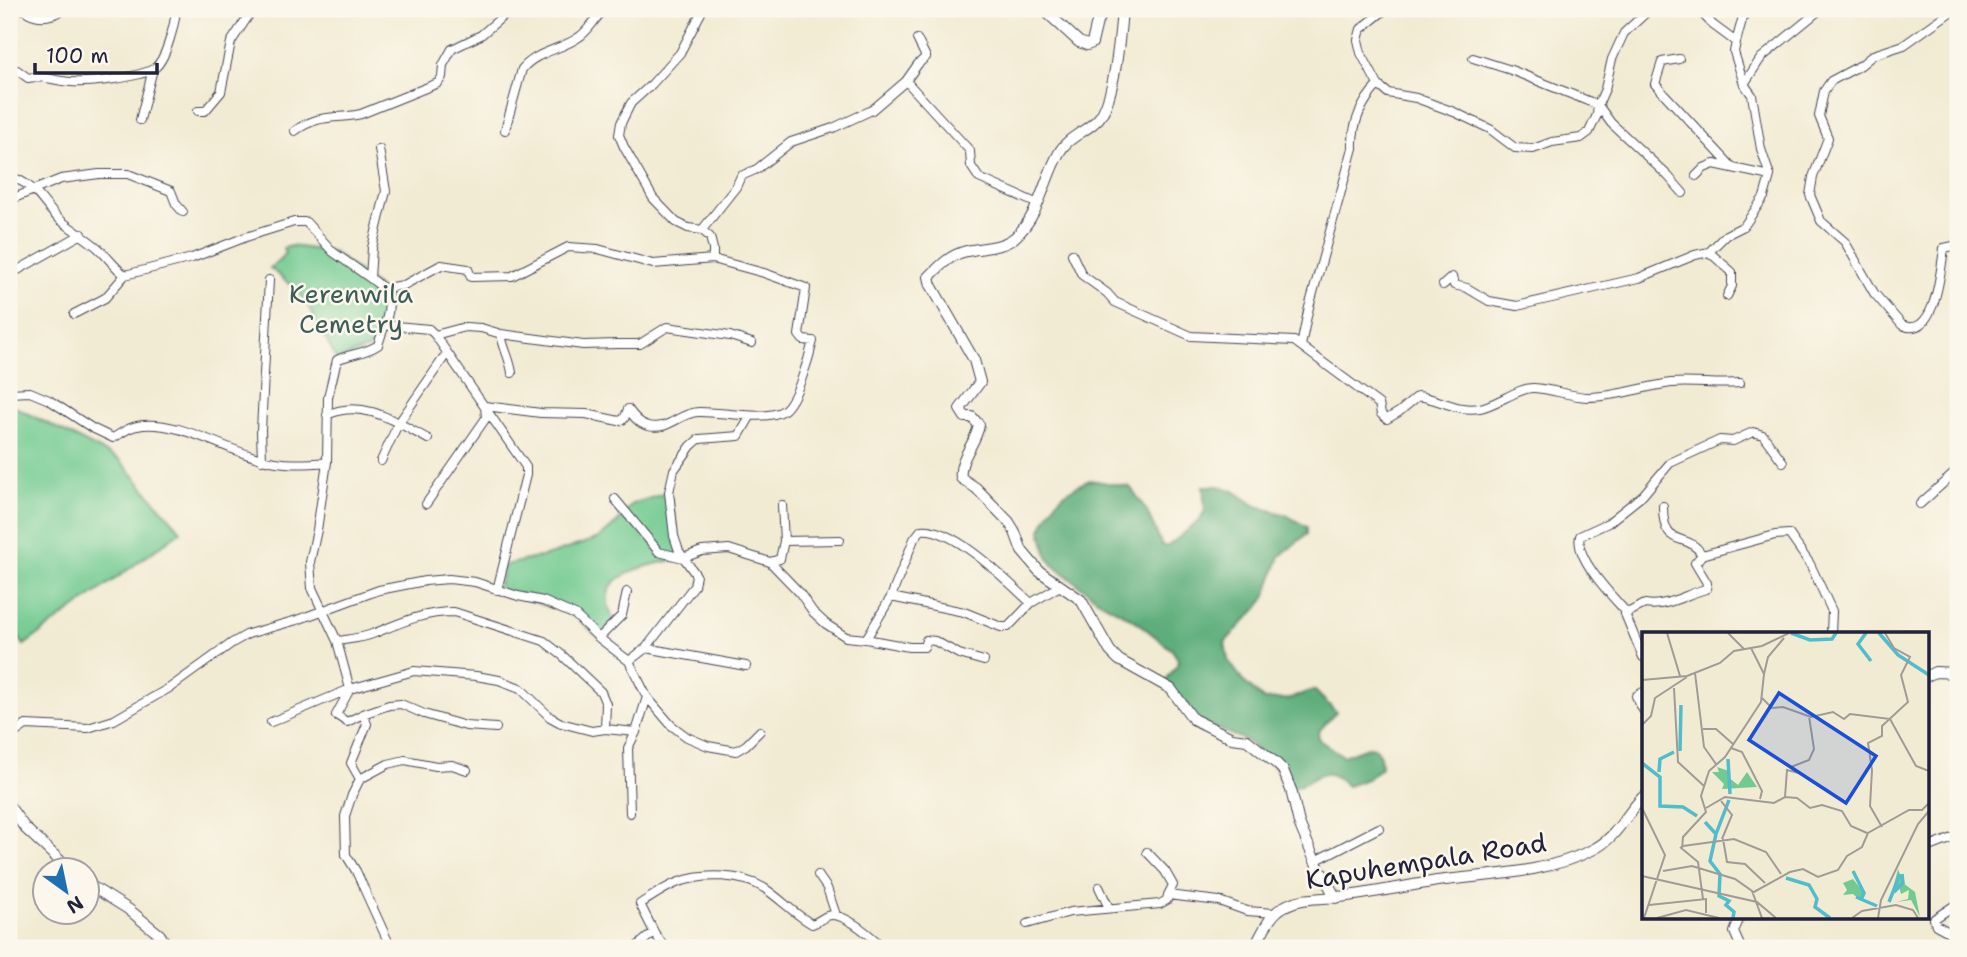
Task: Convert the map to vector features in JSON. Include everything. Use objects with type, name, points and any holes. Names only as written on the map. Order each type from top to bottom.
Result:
[{"type":"street","points":[[23,9],[38,16],[52,16],[64,9]]},
{"type":"street","points":[[9,73],[17,70],[28,78],[38,76],[75,83],[116,79],[153,69],[159,64],[175,27],[176,9]]},
{"type":"street","points":[[198,111],[205,111],[221,92],[231,42],[253,9]]},
{"type":"street","points":[[295,131],[306,123],[328,116],[349,117],[361,114],[438,83],[442,77],[443,65],[452,49],[481,35],[511,9]]},
{"type":"street","points":[[584,9],[597,15]]},
{"type":"street","points":[[505,130],[522,69],[541,55],[581,36],[605,9]]},
{"type":"street","points":[[703,9],[680,53],[631,103],[621,123],[620,135],[653,198],[666,214],[688,228],[702,230],[709,237],[713,259]]},
{"type":"street","points":[[1043,9],[1087,45],[1092,43],[1097,22],[1106,9]]},
{"type":"street","points":[[1122,9],[1110,90],[1099,118],[1072,137],[1060,151],[1028,222],[1014,237],[1001,245],[961,252],[942,263],[929,277],[974,360],[980,382],[960,409],[965,417],[972,417],[979,425],[975,442],[966,452],[960,471],[961,478],[976,488],[1009,522],[1026,558],[1039,572],[1081,600],[1110,651],[1119,660],[1171,689],[1193,719],[1232,738],[1247,740],[1277,764],[1287,779],[1299,823],[1315,861],[1336,898]]},
{"type":"street","points":[[1386,9],[1361,29],[1358,40],[1361,53],[1378,85],[1388,93],[1416,98],[1454,111],[1490,129],[1515,148],[1533,149],[1552,142],[1581,138],[1589,132],[1597,115],[1612,59],[1624,33],[1650,9]]},
{"type":"street","points":[[1698,9],[1713,25],[1737,42]]},
{"type":"street","points":[[1443,285],[1452,278],[1454,285],[1467,288],[1489,301],[1517,306],[1639,278],[1709,252],[1727,235],[1744,226],[1764,197],[1770,176],[1761,149],[1752,95],[1744,84],[1734,52],[1745,9]]},
{"type":"street","points":[[1744,84],[1762,58],[1821,9]]},
{"type":"street","points":[[1952,9],[1904,45],[1873,55],[1861,65],[1831,81],[1824,90],[1819,116],[1828,138],[1813,177],[1810,195],[1821,221],[1845,242],[1874,293],[1902,325],[1907,327],[1916,326],[1928,315],[1937,298],[1944,248],[1958,245]]},
{"type":"street","points":[[702,230],[736,187],[741,176],[757,169],[792,142],[833,128],[872,110],[906,80],[926,57],[917,39]]},
{"type":"street","points":[[1473,58],[1511,70],[1598,105],[1611,123],[1683,193]]},
{"type":"street","points":[[1679,59],[1662,62],[1655,83],[1732,167]]},
{"type":"street","points":[[140,120],[153,69]]},
{"type":"street","points":[[906,80],[970,151],[971,166],[979,178],[1038,204]]},
{"type":"street","points":[[1301,346],[1308,311],[1353,148],[1353,132],[1367,96],[1378,85]]},
{"type":"street","points":[[370,278],[372,248],[386,191],[379,149]]},
{"type":"street","points":[[1696,176],[1704,168],[1714,164],[1770,176]]},
{"type":"street","points":[[9,200],[61,179],[99,174],[128,174],[171,191],[176,204],[183,212]]},
{"type":"street","points":[[9,176],[35,189],[58,217],[82,234],[106,256],[114,268],[125,275]]},
{"type":"street","points":[[74,314],[106,298],[125,275],[192,258],[294,222],[306,222],[333,251],[385,288],[390,297],[378,345],[362,354],[348,355],[337,360],[328,397],[327,462],[310,562],[312,588],[337,641],[350,689],[336,715],[347,722],[388,705],[401,704],[424,715],[466,726],[496,728]]},
{"type":"street","points":[[9,275],[82,234]]},
{"type":"street","points":[[385,288],[404,285],[440,265],[467,269],[471,277],[512,276],[568,247],[598,249],[653,264],[713,259],[806,288],[799,335],[803,340],[813,341],[801,381],[791,403],[781,412],[750,417],[737,414],[687,413],[671,425],[657,427],[646,426],[628,409],[624,419],[619,421],[586,414],[541,413],[485,406]]},
{"type":"street","points":[[1709,252],[1732,272],[1732,286],[1727,296]]},
{"type":"street","points":[[1072,254],[1082,275],[1115,302],[1191,336],[1294,341],[1379,404],[1381,414],[1387,419],[1418,396],[1436,399],[1454,408],[1478,408],[1496,404],[1531,387],[1585,397],[1615,395],[1672,383],[1740,383]]},
{"type":"street","points":[[262,460],[261,430],[269,280]]},
{"type":"street","points":[[385,325],[429,329],[435,335],[526,467],[497,590]]},
{"type":"street","points":[[435,335],[465,327],[583,345],[640,344],[667,327],[730,336],[752,344]]},
{"type":"street","points":[[500,334],[510,359],[512,373]]},
{"type":"street","points":[[381,461],[398,424],[447,353]]},
{"type":"street","points":[[9,393],[30,391],[113,438],[135,426],[151,424],[188,432],[262,460],[298,464],[327,462]]},
{"type":"street","points":[[426,504],[486,418],[485,406]]},
{"type":"street","points":[[327,415],[340,409],[367,409],[428,439]]},
{"type":"street","points":[[629,661],[646,648],[695,586],[696,575],[683,558],[674,536],[669,492],[674,470],[699,439],[739,436],[750,417]]},
{"type":"street","points":[[1642,655],[1625,614],[1627,613],[1604,588],[1585,560],[1578,544],[1580,536],[1608,523],[1643,495],[1670,463],[1720,440],[1733,441],[1753,432],[1763,435],[1783,463]]},
{"type":"street","points":[[1920,503],[1958,470]]},
{"type":"street","points":[[615,499],[659,552],[683,558],[702,551],[729,549],[770,562],[799,592],[813,612],[846,637],[909,648],[924,648],[926,640],[935,641],[959,654],[984,661]]},
{"type":"street","points":[[770,562],[780,559],[784,541],[782,505]]},
{"type":"street","points":[[1663,506],[1663,526],[1669,534],[1699,549],[1702,555]]},
{"type":"street","points":[[866,639],[891,597],[914,539],[921,530],[930,529],[963,545],[985,561],[1031,603]]},
{"type":"street","points":[[1627,613],[1645,604],[1654,606],[1668,603],[1706,589],[1707,583],[1695,563],[1702,555],[1775,535],[1789,534],[1810,564],[1832,611],[1831,632]]},
{"type":"street","points":[[784,541],[840,540]]},
{"type":"street","points":[[9,737],[26,725],[88,728],[114,720],[170,687],[248,634],[379,590],[449,579],[475,582],[543,601],[575,615],[629,661],[647,697],[687,737],[708,746],[736,751],[746,746],[760,731]]},
{"type":"street","points":[[891,597],[964,612],[1001,627],[1008,627],[1031,603],[1060,586]]},
{"type":"street","points":[[599,638],[622,615],[627,592]]},
{"type":"street","points":[[337,641],[373,634],[405,620],[442,612],[454,612],[544,641],[564,656],[601,692],[606,704],[605,729]]},
{"type":"street","points":[[646,648],[746,666]]},
{"type":"street","points":[[271,722],[350,689],[414,671],[499,680],[520,688],[550,718],[561,723],[592,731],[605,729],[636,732]]},
{"type":"street","points":[[1928,676],[1935,672],[1958,673]]},
{"type":"street","points":[[1642,693],[1636,696],[1642,708]]},
{"type":"street","points":[[630,813],[628,748],[647,697]]},
{"type":"street","points":[[360,779],[351,763],[367,724],[363,714]]},
{"type":"street","points":[[391,948],[346,855],[345,816],[360,779],[388,764],[405,760],[436,766],[452,765],[467,770]]},
{"type":"street","name":"Kapuhempala Road","points":[[1254,948],[1274,913],[1286,905],[1308,899],[1336,898],[1438,881],[1531,870],[1575,858],[1612,838],[1642,798]]},
{"type":"street","points":[[9,806],[25,828],[55,856]]},
{"type":"street","points":[[1315,861],[1379,828]]},
{"type":"street","points":[[1928,848],[1958,836]]},
{"type":"street","points":[[1027,924],[1070,912],[1160,904],[1167,900],[1173,885],[1165,871],[1147,852]]},
{"type":"street","points":[[818,875],[827,888],[836,915]]},
{"type":"street","points":[[665,948],[640,904],[669,886],[698,878],[724,878],[757,884],[813,924],[827,916],[836,915],[863,930],[884,948]]},
{"type":"street","points":[[1099,887],[1108,908]]},
{"type":"street","points":[[102,893],[128,909],[160,935],[168,948]]},
{"type":"street","points":[[1168,895],[1219,901],[1247,911],[1274,913]]},
{"type":"street","points":[[1958,903],[1934,919],[1936,925],[1958,937]]},
{"type":"street","points":[[1740,918],[1734,932],[1741,948]]},
{"type":"street","points":[[635,948],[654,932]]},
{"type":"green space","name":"Kerenwila Cemetry","points":[[292,246],[333,252],[390,297],[378,345],[337,360],[306,302],[270,268],[285,254],[283,248]]},
{"type":"green space","points":[[9,404],[120,460],[181,531],[24,645],[9,624]]},
{"type":"green space","points":[[1090,480],[1130,487],[1147,511],[1162,546],[1168,546],[1199,521],[1205,510],[1203,486],[1232,490],[1256,506],[1286,515],[1307,527],[1307,534],[1280,556],[1264,601],[1225,642],[1228,660],[1244,682],[1264,700],[1288,699],[1314,690],[1336,712],[1318,732],[1319,740],[1343,756],[1367,747],[1375,748],[1380,756],[1381,767],[1367,779],[1347,786],[1327,774],[1291,790],[1287,779],[1247,741],[1193,719],[1163,684],[1177,665],[1178,659],[1172,650],[1136,621],[1101,602],[1053,565],[1047,555],[1041,530],[1050,512],[1065,493]]},
{"type":"green space","points":[[669,492],[683,558],[639,569],[618,579],[611,586],[608,595],[611,624],[599,638],[575,615],[497,590],[505,565],[549,555],[599,538],[618,522],[632,504]]}]
